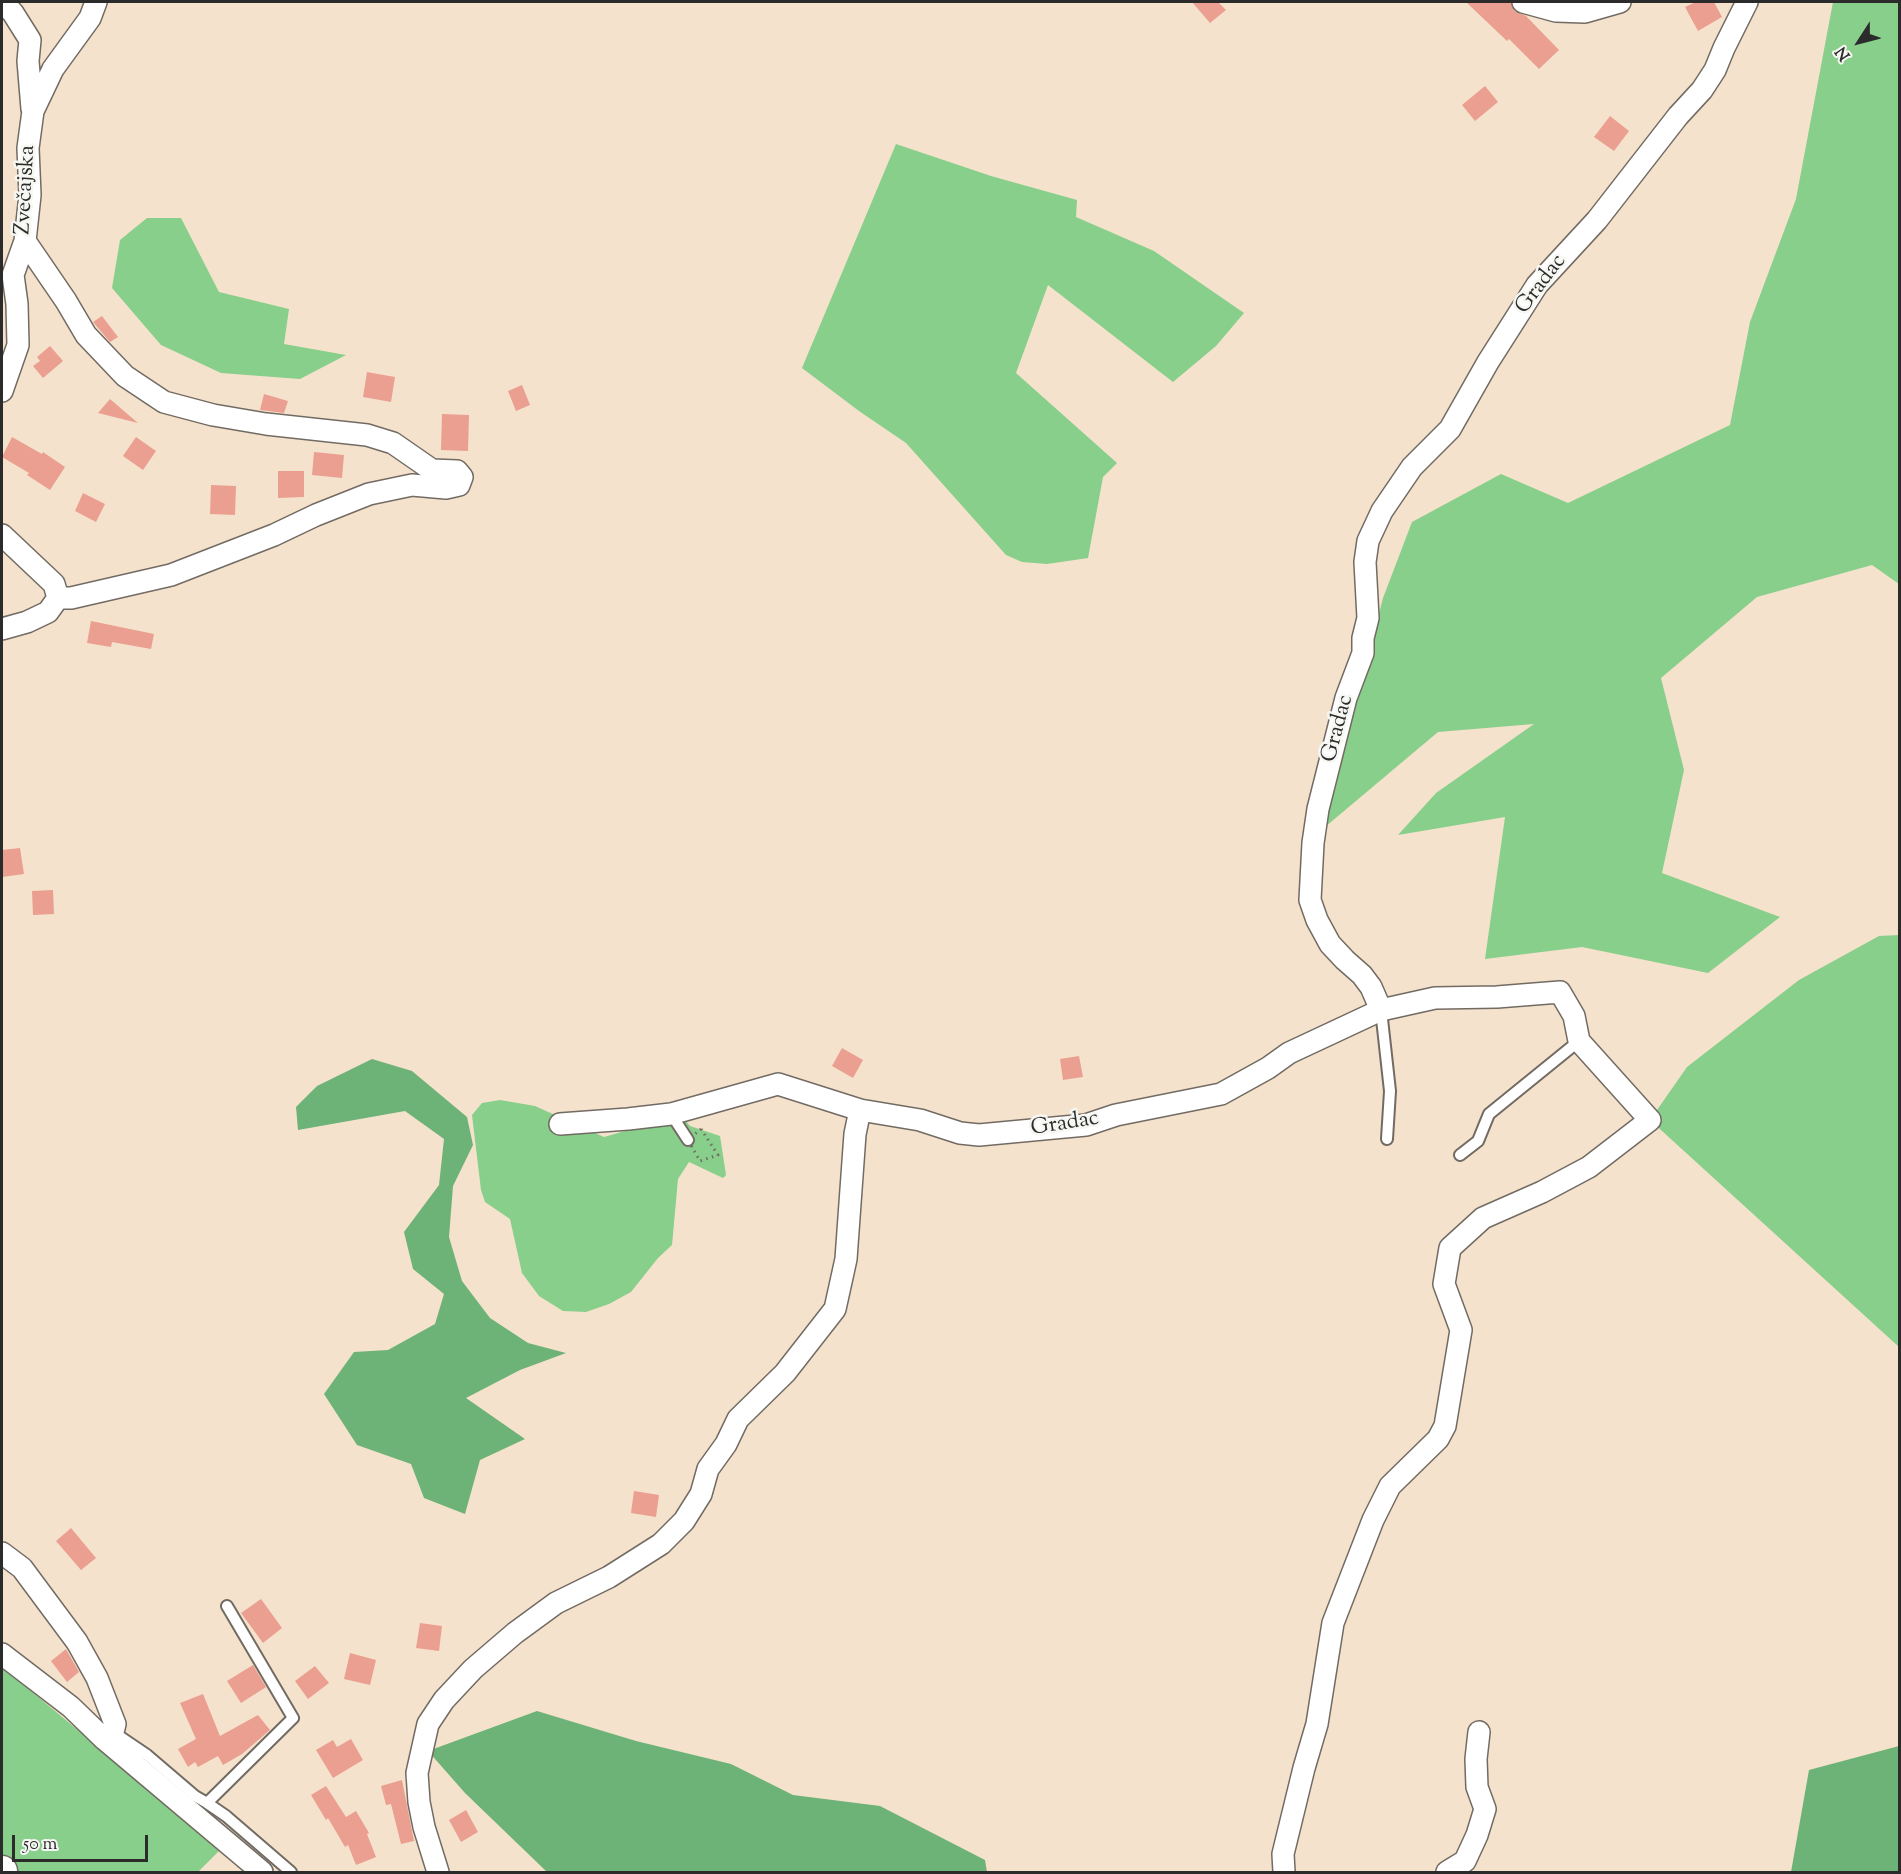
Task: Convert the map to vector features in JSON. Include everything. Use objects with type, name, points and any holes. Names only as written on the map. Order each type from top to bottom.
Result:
[{"type":"street","points":[[3,2],[30,40],[28,61],[33,111]]},
{"type":"street","name":"Zvečajska","points":[[2,391],[18,345],[14,275],[25,241],[30,195],[28,148],[33,111],[53,69],[90,18],[96,2]]},
{"type":"street","points":[[1523,2],[1556,11],[1585,12],[1620,2]]},
{"type":"street","name":"Gradac","points":[[560,1124],[671,1114],[778,1084],[860,1110],[920,1120],[960,1133],[979,1135],[1086,1125],[1116,1115],[1221,1094],[1268,1068],[1289,1053],[1381,1011],[1371,987],[1362,975],[1330,944],[1317,920],[1310,900],[1313,843],[1318,809],[1347,698],[1363,653],[1363,638],[1368,618],[1365,562],[1368,541],[1382,511],[1412,466],[1450,429],[1488,362],[1537,285],[1597,220],[1678,116],[1702,90],[1715,70],[1748,2]]},
{"type":"street","points":[[25,241],[66,300],[86,335],[124,376],[164,402],[213,415],[266,424],[367,435],[393,442],[432,470],[457,471],[462,477],[459,485],[446,488],[412,485],[369,494],[274,535],[171,575],[71,598],[58,598]]},
{"type":"street","points":[[2,535],[54,585],[58,598]]},
{"type":"street","points":[[2,628],[27,622],[48,612],[58,598]]},
{"type":"street","points":[[1284,1872],[1283,1854],[1317,1724],[1333,1623],[1373,1520],[1390,1486],[1438,1439],[1445,1426],[1461,1330],[1444,1284],[1450,1248],[1483,1218],[1542,1192],[1589,1167],[1650,1120],[1579,1041],[1574,1016],[1560,992],[1497,997],[1436,998],[1381,1011]]},
{"type":"street","points":[[438,1872],[424,1827],[417,1773],[428,1724],[444,1700],[473,1669],[515,1633],[556,1603],[609,1577],[661,1544],[684,1521],[701,1494],[708,1469],[726,1444],[738,1419],[785,1373],[835,1309],[846,1259],[855,1134],[860,1110]]},
{"type":"street","points":[[2,1553],[22,1568],[77,1642],[97,1678],[115,1724],[108,1735]]},
{"type":"street","points":[[2,1654],[108,1735],[262,1872]]},
{"type":"street","points":[[1447,1872],[1465,1861],[1477,1835],[1485,1809],[1477,1787],[1476,1759],[1479,1732]]},
{"type":"lane","points":[[1381,1011],[1390,1090],[1387,1139]]},
{"type":"lane","points":[[1460,1155],[1478,1141],[1489,1114],[1579,1041]]},
{"type":"lane","points":[[671,1114],[688,1140]]},
{"type":"lane","points":[[207,1803],[293,1718],[226,1606]]},
{"type":"lane","points":[[108,1735],[147,1755],[195,1796],[226,1816],[291,1872]]},
{"type":"green space","points":[[1833,2],[1899,2],[1899,584],[1872,565],[1757,597],[1661,678],[1684,770],[1662,873],[1780,917],[1708,973],[1582,947],[1485,959],[1505,817],[1398,835],[1436,793],[1534,724],[1438,732],[1325,827],[1383,598],[1412,522],[1501,474],[1568,503],[1730,425],[1750,322],[1796,199]]},
{"type":"green space","points":[[896,144],[991,176],[1077,200],[1076,217],[1154,251],[1244,313],[1216,346],[1173,382],[1048,285],[1016,373],[1117,463],[1103,477],[1088,558],[1047,564],[1022,562],[1006,555],[906,443],[802,368]]},
{"type":"green space","points":[[147,218],[181,218],[219,292],[289,309],[284,344],[346,355],[300,379],[221,373],[161,345],[112,288],[120,240]]},
{"type":"green space","points":[[1899,935],[1899,1347],[1650,1120],[1687,1067],[1799,980],[1879,936]]},
{"type":"green space","points":[[372,1059],[412,1071],[467,1117],[473,1145],[453,1186],[449,1237],[462,1281],[490,1318],[528,1343],[566,1353],[520,1370],[466,1398],[525,1439],[480,1460],[465,1514],[424,1498],[411,1464],[357,1445],[324,1394],[354,1352],[388,1350],[435,1324],[444,1294],[413,1269],[404,1232],[439,1185],[444,1139],[405,1111],[298,1130],[296,1107],[317,1086]]},
{"type":"green space","points":[[500,1100],[535,1106],[604,1137],[681,1115],[690,1126],[720,1136],[726,1175],[723,1178],[689,1162],[678,1179],[672,1245],[658,1258],[631,1292],[609,1304],[586,1312],[563,1311],[539,1296],[522,1273],[510,1219],[485,1202],[481,1190],[472,1115],[482,1103]]},
{"type":"green space","points":[[2,1667],[221,1849],[198,1872],[15,1872],[2,1859]]},
{"type":"green space","points":[[537,1711],[636,1741],[731,1764],[793,1795],[880,1806],[985,1860],[987,1872],[547,1872],[465,1793],[428,1751]]},
{"type":"green space","points":[[1899,1746],[1899,1872],[1791,1872],[1809,1770]]},
{"type":"building","points":[[1192,2],[1218,2],[1226,10],[1210,23]]},
{"type":"building","points":[[1466,2],[1511,2],[1514,11],[1526,16],[1559,50],[1539,69],[1509,39],[1507,41]]},
{"type":"building","points":[[1696,2],[1714,2],[1722,17],[1698,31],[1685,7]]},
{"type":"building","points":[[1485,86],[1498,102],[1475,121],[1462,105]]},
{"type":"building","points":[[1610,116],[1629,131],[1614,151],[1594,137]]},
{"type":"building","points":[[102,316],[118,337],[110,342],[93,322]]},
{"type":"building","points":[[50,346],[63,361],[43,378],[33,366],[40,361],[37,357]]},
{"type":"building","points":[[367,372],[395,377],[391,402],[363,397]]},
{"type":"building","points":[[522,385],[530,405],[516,411],[508,391]]},
{"type":"building","points":[[264,394],[288,401],[284,413],[260,410]]},
{"type":"building","points":[[110,399],[138,423],[98,413]]},
{"type":"building","points":[[442,414],[469,415],[468,451],[441,450]]},
{"type":"building","points":[[12,437],[42,454],[43,452],[65,467],[50,490],[27,475],[29,473],[2,457]]},
{"type":"building","points":[[136,437],[156,451],[143,470],[123,456]]},
{"type":"building","points":[[314,452],[344,455],[342,478],[312,475]]},
{"type":"building","points":[[278,471],[304,471],[304,497],[278,498]]},
{"type":"building","points":[[211,485],[236,486],[235,515],[210,514]]},
{"type":"building","points":[[83,493],[105,504],[96,522],[75,511]]},
{"type":"building","points":[[91,621],[154,634],[151,649],[112,642],[111,647],[87,643]]},
{"type":"building","points":[[20,848],[24,874],[2,877],[2,850]]},
{"type":"building","points":[[53,890],[54,914],[33,915],[32,891]]},
{"type":"building","points":[[842,1048],[863,1060],[853,1078],[832,1066]]},
{"type":"building","points":[[1079,1056],[1083,1077],[1063,1080],[1060,1059]]},
{"type":"building","points":[[634,1491],[659,1495],[656,1517],[631,1513]]},
{"type":"building","points":[[71,1528],[96,1558],[81,1570],[56,1541]]},
{"type":"building","points":[[261,1599],[282,1628],[263,1643],[241,1613]]},
{"type":"building","points":[[420,1623],[442,1626],[439,1651],[416,1648]]},
{"type":"building","points":[[66,1649],[79,1672],[67,1682],[51,1661]]},
{"type":"building","points":[[350,1653],[376,1660],[370,1685],[344,1679]]},
{"type":"building","points":[[253,1665],[266,1687],[241,1703],[227,1681]]},
{"type":"building","points":[[315,1666],[329,1683],[308,1699],[295,1681]]},
{"type":"building","points":[[203,1694],[220,1736],[258,1715],[270,1730],[242,1754],[223,1765],[218,1756],[198,1767],[195,1762],[188,1767],[178,1749],[196,1739],[180,1703]]},
{"type":"building","points":[[351,1739],[363,1760],[333,1778],[316,1750],[333,1740],[337,1747]]},
{"type":"building","points":[[402,1780],[414,1841],[401,1844],[391,1804],[386,1805],[381,1786]]},
{"type":"building","points":[[326,1786],[346,1817],[356,1811],[369,1833],[367,1834],[376,1857],[356,1865],[348,1845],[345,1847],[311,1795]]},
{"type":"building","points":[[466,1810],[478,1832],[461,1842],[449,1820]]}]
